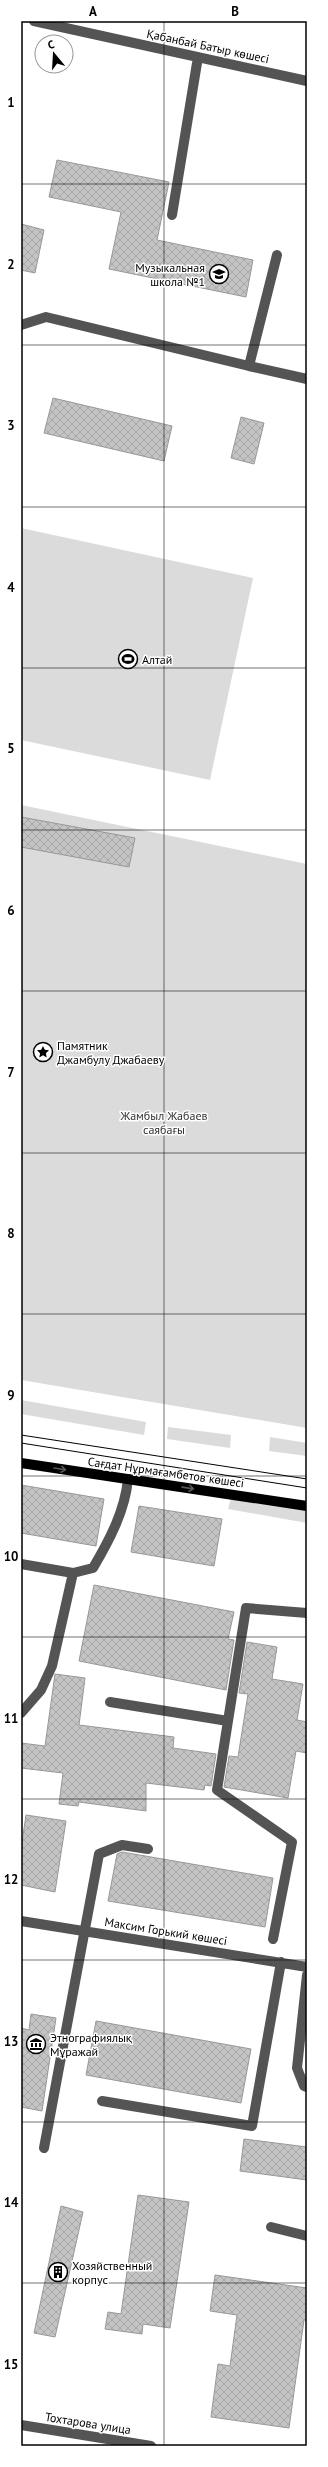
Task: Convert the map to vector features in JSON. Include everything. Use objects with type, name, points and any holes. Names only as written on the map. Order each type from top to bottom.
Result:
[{"type":"main road","name":"Сағдат Нұрмағамбетов көшесі","points":[[21,1463],[307,1506]]},
{"type":"street","name":"Қабанбай Батыр көшесі","points":[[34,21],[307,81]]},
{"type":"street","points":[[172,215],[198,57]]},
{"type":"street","points":[[249,366],[277,255]]},
{"type":"street","points":[[21,325],[46,317],[307,379]]},
{"type":"street","points":[[21,1564],[73,1573],[93,1568],[105,1548],[126,1497],[128,1480]]},
{"type":"street","points":[[21,1714],[41,1690],[52,1666],[73,1573]]},
{"type":"street","points":[[273,1939],[292,1842],[217,1790],[246,1608],[307,1612]]},
{"type":"street","points":[[110,1702],[228,1721]]},
{"type":"street","points":[[44,2148],[98,1854],[122,1845],[148,1849]]},
{"type":"street","name":"Максим Горький көшесі","points":[[21,1921],[307,1967]]},
{"type":"street","points":[[102,2101],[252,2126],[281,1962]]},
{"type":"street","points":[[307,1975],[297,2068],[304,2086],[307,2087]]},
{"type":"street","points":[[271,2227],[307,2236]]},
{"type":"street","name":"Тохтарова улица","points":[[21,2425],[151,2446]]},
{"type":"green space","name":"Алтай","points":[[21,528],[253,578],[210,780],[21,740]]},
{"type":"green space","name":"Жамбыл Жабаев саябағы","points":[[21,805],[307,864],[307,1428],[21,1380]]},
{"type":"green space","points":[[21,1400],[146,1422],[144,1435],[21,1414]]},
{"type":"green space","points":[[168,1427],[231,1435],[230,1448],[167,1439]]},
{"type":"green space","points":[[270,1437],[307,1443],[307,1456],[269,1451]]},
{"type":"green space","points":[[231,1498],[307,1509],[307,1523],[228,1509]]},
{"type":"building","points":[[57,160],[169,182],[157,240],[253,260],[246,297],[109,269],[121,212],[49,197]]},
{"type":"building","points":[[21,224],[44,230],[35,273],[21,270]]},
{"type":"building","points":[[53,398],[172,426],[164,461],[44,433]]},
{"type":"building","points":[[241,417],[264,423],[254,464],[231,458]]},
{"type":"building","points":[[21,817],[135,838],[129,867],[21,847]]},
{"type":"building","points":[[21,1485],[104,1499],[96,1546],[21,1533]]},
{"type":"building","points":[[139,1506],[222,1519],[214,1566],[131,1552]]},
{"type":"building","points":[[94,1585],[234,1612],[228,1639],[234,1640],[226,1690],[79,1661]]},
{"type":"building","points":[[247,1642],[277,1647],[272,1679],[303,1684],[297,1720],[307,1722],[307,1753],[296,1751],[288,1798],[224,1787],[229,1756],[238,1757],[248,1694],[239,1693]]},
{"type":"building","points":[[55,1674],[85,1678],[79,1725],[174,1737],[173,1748],[216,1754],[211,1786],[205,1785],[204,1790],[146,1783],[146,1811],[79,1802],[78,1806],[59,1804],[63,1773],[21,1768],[21,1743],[45,1746]]},
{"type":"building","points":[[26,1815],[66,1821],[55,1892],[21,1885],[21,1849]]},
{"type":"building","points":[[122,1852],[273,1878],[265,1927],[108,1901],[117,1854]]},
{"type":"building","points":[[31,2014],[56,2018],[42,2111],[21,2107],[21,2028],[29,2030]]},
{"type":"building","points":[[96,2021],[251,2049],[241,2103],[86,2075]]},
{"type":"building","points":[[244,2139],[307,2147],[307,2180],[240,2171]]},
{"type":"building","points":[[138,2195],[189,2202],[170,2328],[143,2324],[142,2334],[105,2329],[108,2312],[121,2314]]},
{"type":"building","name":"Хозяйственный корпус","points":[[61,2206],[83,2212],[55,2337],[34,2333]]},
{"type":"building","points":[[215,2275],[307,2288],[307,2320],[304,2320],[289,2428],[211,2417],[218,2364],[230,2366],[237,2315],[210,2311]]},
{"type":"tram line","points":[[21,1435],[307,1479]]},
{"type":"tram line","points":[[21,1443],[307,1488]]},
{"type":"place","name":"Музыкальная школа №1","points":[[219,274]]},
{"type":"place","name":"Алтай","points":[[128,659]]},
{"type":"place","name":"Памятник Джамбулу Джабаеву","points":[[43,1052]]},
{"type":"place","name":"Этнографиялық Мұражай","points":[[36,2044]]},
{"type":"place","name":"Хозяйственный корпус","points":[[58,2272]]}]
